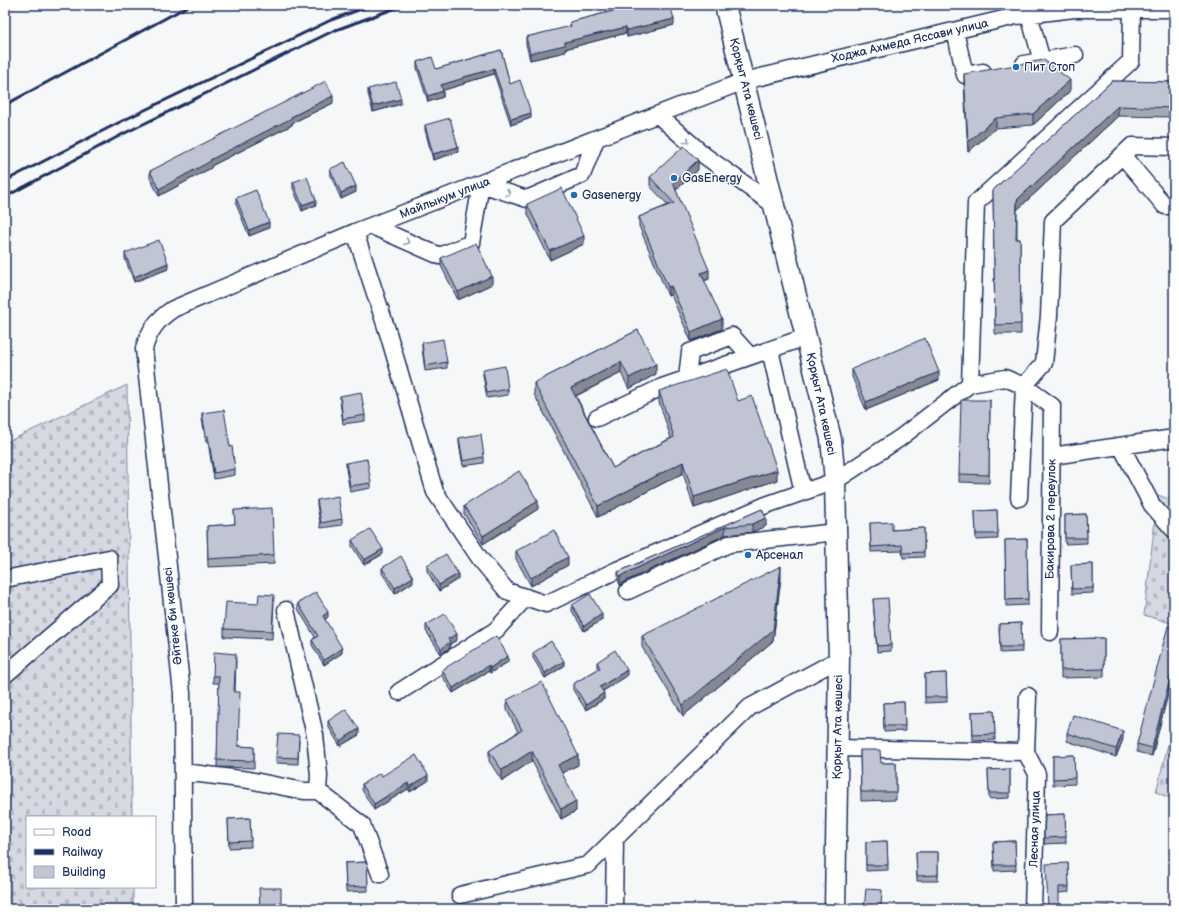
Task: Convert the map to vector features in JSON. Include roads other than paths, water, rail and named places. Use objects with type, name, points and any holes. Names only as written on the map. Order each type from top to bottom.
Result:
[{"type":"main road","name":"Қорқыт Ата көшесі","points":[[725,5],[831,439],[835,481],[839,659],[835,909]]},
{"type":"street","name":"Ходжа Ахмеда Яссави улица","points":[[744,81],[1016,16],[1074,9],[1174,9]]},
{"type":"street","points":[[970,384],[976,203],[1131,61],[1132,9]]},
{"type":"street","points":[[1029,14],[1042,61]]},
{"type":"street","points":[[955,31],[965,75],[1075,55]]},
{"type":"street","name":"Майлыкум улица","points":[[153,326],[173,309],[355,232],[744,81]]},
{"type":"street","points":[[658,115],[705,156],[774,205]]},
{"type":"street","points":[[372,226],[440,256],[471,243],[481,184],[527,198],[582,175],[596,139]]},
{"type":"street","points":[[1019,498],[1024,386],[1044,363],[1049,316],[1053,221],[1132,146],[1174,147]]},
{"type":"street","points":[[1122,155],[1165,206],[1174,206]]},
{"type":"street","points":[[355,232],[388,333],[435,492],[481,560],[507,590],[546,604],[618,570],[766,505],[835,481],[900,438],[970,384],[1004,378],[1024,386]]},
{"type":"street","name":"Әйтеке би көшесі","points":[[153,326],[147,338],[144,349],[182,693],[184,909]]},
{"type":"street","points":[[687,378],[690,352],[732,336],[750,356]]},
{"type":"street","points":[[597,418],[662,387],[806,337]]},
{"type":"street","points":[[770,350],[803,492]]},
{"type":"street","name":"Бакирова 2 переулок","points":[[1024,386],[1052,406],[1050,632]]},
{"type":"street","points":[[1052,456],[1174,438]]},
{"type":"street","points":[[1121,446],[1152,505],[1174,530]]},
{"type":"street","points":[[628,591],[729,544],[836,532]]},
{"type":"street","points":[[5,579],[110,558],[110,585],[5,675]]},
{"type":"street","points":[[399,692],[496,630],[526,597]]},
{"type":"street","points":[[286,610],[315,735],[319,775],[318,791]]},
{"type":"street","points":[[460,895],[588,865],[750,707],[839,659]]},
{"type":"street","points":[[837,748],[1026,752],[1028,696]]},
{"type":"street","name":"Лесная улица","points":[[1026,752],[1037,774],[1033,909]]},
{"type":"street","points":[[183,772],[249,780],[304,792],[318,791],[362,825],[380,874]]},
{"type":"street","points":[[614,909],[615,839]]},
{"type":"railway","points":[[5,105],[190,5]]},
{"type":"railway","points":[[5,181],[118,123],[331,20],[372,5]]},
{"type":"railway","points":[[5,197],[123,134],[333,31],[404,5]]},
{"type":"place","name":"Пит Стоп","points":[[1016,67]]},
{"type":"place","name":"GasEnergy","points":[[674,178]]},
{"type":"place","name":"Gasenergy","points":[[574,195]]},
{"type":"place","name":"Арсенал","points":[[748,555]]}]
